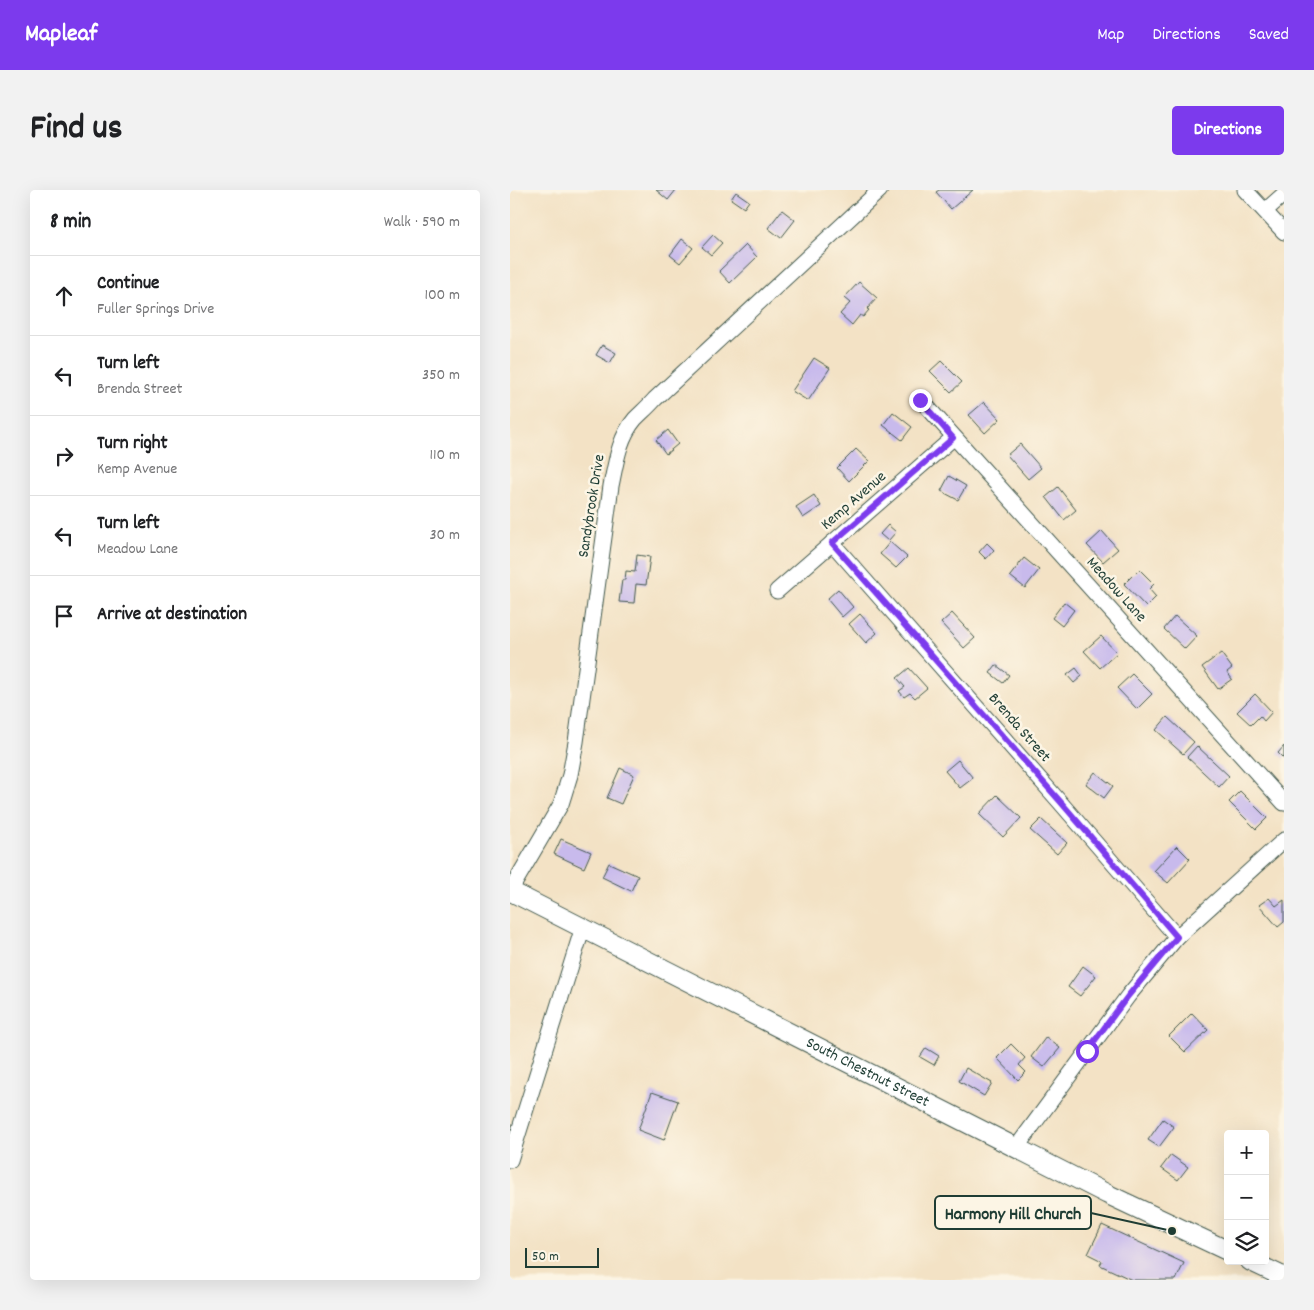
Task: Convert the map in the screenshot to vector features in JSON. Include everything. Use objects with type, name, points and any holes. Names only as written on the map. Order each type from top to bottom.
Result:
[{"type":"main road","name":"South Chestnut Street","points":[[510,891],[1106,1194],[1224,1249]]},
{"type":"main road","points":[[1258,1265],[1284,1277]]},
{"type":"street","name":"Sandybrook Drive","points":[[510,891],[561,804],[570,776],[611,486],[619,450],[626,434],[634,420],[655,399],[880,190]]},
{"type":"street","points":[[1245,190],[1284,232]]},
{"type":"street","points":[[1265,211],[1284,194]]},
{"type":"street","name":"Meadow Lane","points":[[920,400],[1284,803]]},
{"type":"street","name":"Kemp Avenue","points":[[778,591],[953,438]]},
{"type":"street","name":"Brenda Street","points":[[832,543],[1053,793],[1177,937]]},
{"type":"street","points":[[1016,1148],[1128,996],[1177,937],[1284,840]]},
{"type":"street","points":[[510,1160],[583,927]]},
{"type":"building","points":[[656,190],[676,190],[668,200]]},
{"type":"building","points":[[939,190],[973,190],[951,209],[936,192]]},
{"type":"building","points":[[736,192],[749,201],[744,208],[731,199]]},
{"type":"building","points":[[782,210],[795,220],[781,238],[768,228]]},
{"type":"building","points":[[713,235],[722,243],[711,255],[702,247]]},
{"type":"building","points":[[682,239],[693,248],[680,263],[670,255]]},
{"type":"building","points":[[746,245],[757,257],[730,283],[719,271]]},
{"type":"building","points":[[859,282],[877,298],[867,309],[869,310],[863,317],[860,315],[852,325],[840,314],[850,303],[844,298]]},
{"type":"building","points":[[602,345],[616,353],[610,363],[596,355]]},
{"type":"building","points":[[814,358],[830,368],[808,401],[792,391]]},
{"type":"building","points":[[941,361],[962,382],[951,392],[930,371]]},
{"type":"building","points":[[984,402],[1000,419],[985,433],[969,415]]},
{"type":"building","points":[[893,412],[912,427],[902,440],[883,425]]},
{"type":"building","points":[[668,430],[678,444],[666,454],[656,440]]},
{"type":"building","points":[[1020,444],[1041,468],[1028,479],[1007,455]]},
{"type":"building","points":[[856,449],[869,461],[849,481],[837,468]]},
{"type":"building","points":[[949,476],[966,486],[958,500],[941,491]]},
{"type":"building","points":[[1058,487],[1076,510],[1064,520],[1046,497]]},
{"type":"building","points":[[814,495],[821,506],[803,518],[796,507]]},
{"type":"building","points":[[888,525],[896,532],[888,541],[880,534]]},
{"type":"building","points":[[1102,531],[1118,549],[1103,562],[1087,545]]},
{"type":"building","points":[[890,542],[907,557],[896,568],[880,554]]},
{"type":"building","points":[[987,543],[994,550],[986,559],[979,552]]},
{"type":"building","points":[[637,555],[650,557],[646,585],[636,584],[634,603],[619,602],[622,580],[625,580],[626,571],[635,572]]},
{"type":"building","points":[[1024,558],[1039,570],[1025,588],[1010,576]]},
{"type":"building","points":[[1139,569],[1154,584],[1149,589],[1156,597],[1146,607],[1124,584]]},
{"type":"building","points":[[838,589],[853,607],[842,617],[827,599]]},
{"type":"building","points":[[1064,602],[1074,610],[1062,626],[1052,618]]},
{"type":"building","points":[[952,613],[975,638],[964,648],[941,623]]},
{"type":"building","points":[[860,614],[877,633],[866,643],[849,624]]},
{"type":"building","points":[[1175,616],[1197,636],[1185,649],[1164,629]]},
{"type":"building","points":[[1101,636],[1117,653],[1100,668],[1084,651]]},
{"type":"building","points":[[1221,653],[1232,668],[1227,672],[1232,679],[1218,689],[1202,667]]},
{"type":"building","points":[[996,665],[1009,675],[1003,683],[990,673]]},
{"type":"building","points":[[909,668],[927,688],[915,698],[910,693],[904,697],[899,691],[905,687],[897,678]]},
{"type":"building","points":[[1076,668],[1082,676],[1074,683],[1067,675]]},
{"type":"building","points":[[1132,674],[1152,694],[1137,709],[1117,688]]},
{"type":"building","points":[[1255,694],[1272,712],[1264,721],[1260,716],[1251,725],[1237,712]]},
{"type":"building","points":[[1167,717],[1194,742],[1183,754],[1156,730]]},
{"type":"building","points":[[1197,746],[1229,776],[1219,787],[1187,757]]},
{"type":"building","points":[[1284,746],[1284,759],[1278,753]]},
{"type":"building","points":[[958,760],[973,778],[960,788],[945,771]]},
{"type":"building","points":[[620,768],[634,775],[621,804],[607,798]]},
{"type":"building","points":[[1095,772],[1113,786],[1104,798],[1086,784]]},
{"type":"building","points":[[1240,791],[1267,818],[1256,829],[1229,802]]},
{"type":"building","points":[[997,795],[1021,818],[1003,837],[979,814]]},
{"type":"building","points":[[1041,819],[1067,843],[1057,854],[1030,830]]},
{"type":"building","points":[[561,839],[591,852],[584,868],[554,854]]},
{"type":"building","points":[[1177,846],[1190,859],[1168,883],[1154,871]]},
{"type":"building","points":[[609,863],[638,876],[631,891],[602,877]]},
{"type":"building","points":[[1269,898],[1276,906],[1284,900],[1284,922],[1278,927],[1259,905]]},
{"type":"building","points":[[1083,966],[1096,976],[1080,996],[1068,987]]},
{"type":"building","points":[[1192,1013],[1208,1030],[1185,1052],[1169,1036]]},
{"type":"building","points":[[1046,1037],[1060,1048],[1044,1067],[1031,1057]]},
{"type":"building","points":[[1011,1044],[1025,1058],[1019,1065],[1026,1072],[1018,1080],[997,1058]]},
{"type":"building","points":[[926,1048],[939,1056],[934,1065],[920,1057]]},
{"type":"building","points":[[966,1068],[992,1083],[984,1096],[959,1081]]},
{"type":"building","points":[[652,1092],[678,1101],[664,1140],[638,1130]]},
{"type":"building","points":[[1163,1119],[1174,1127],[1159,1147],[1148,1140]]},
{"type":"building","points":[[1171,1155],[1188,1167],[1178,1180],[1161,1168]]},
{"type":"building","points":[[1102,1225],[1184,1263],[1176,1280],[1132,1280],[1100,1265],[1102,1261],[1088,1254]]},
{"type":"place","name":"Harmony Hill Church","points":[[1172,1231]]},
{"type":"route","points":[[920,400],[953,438],[832,543],[1177,937],[1128,996],[1087,1051]]}]
